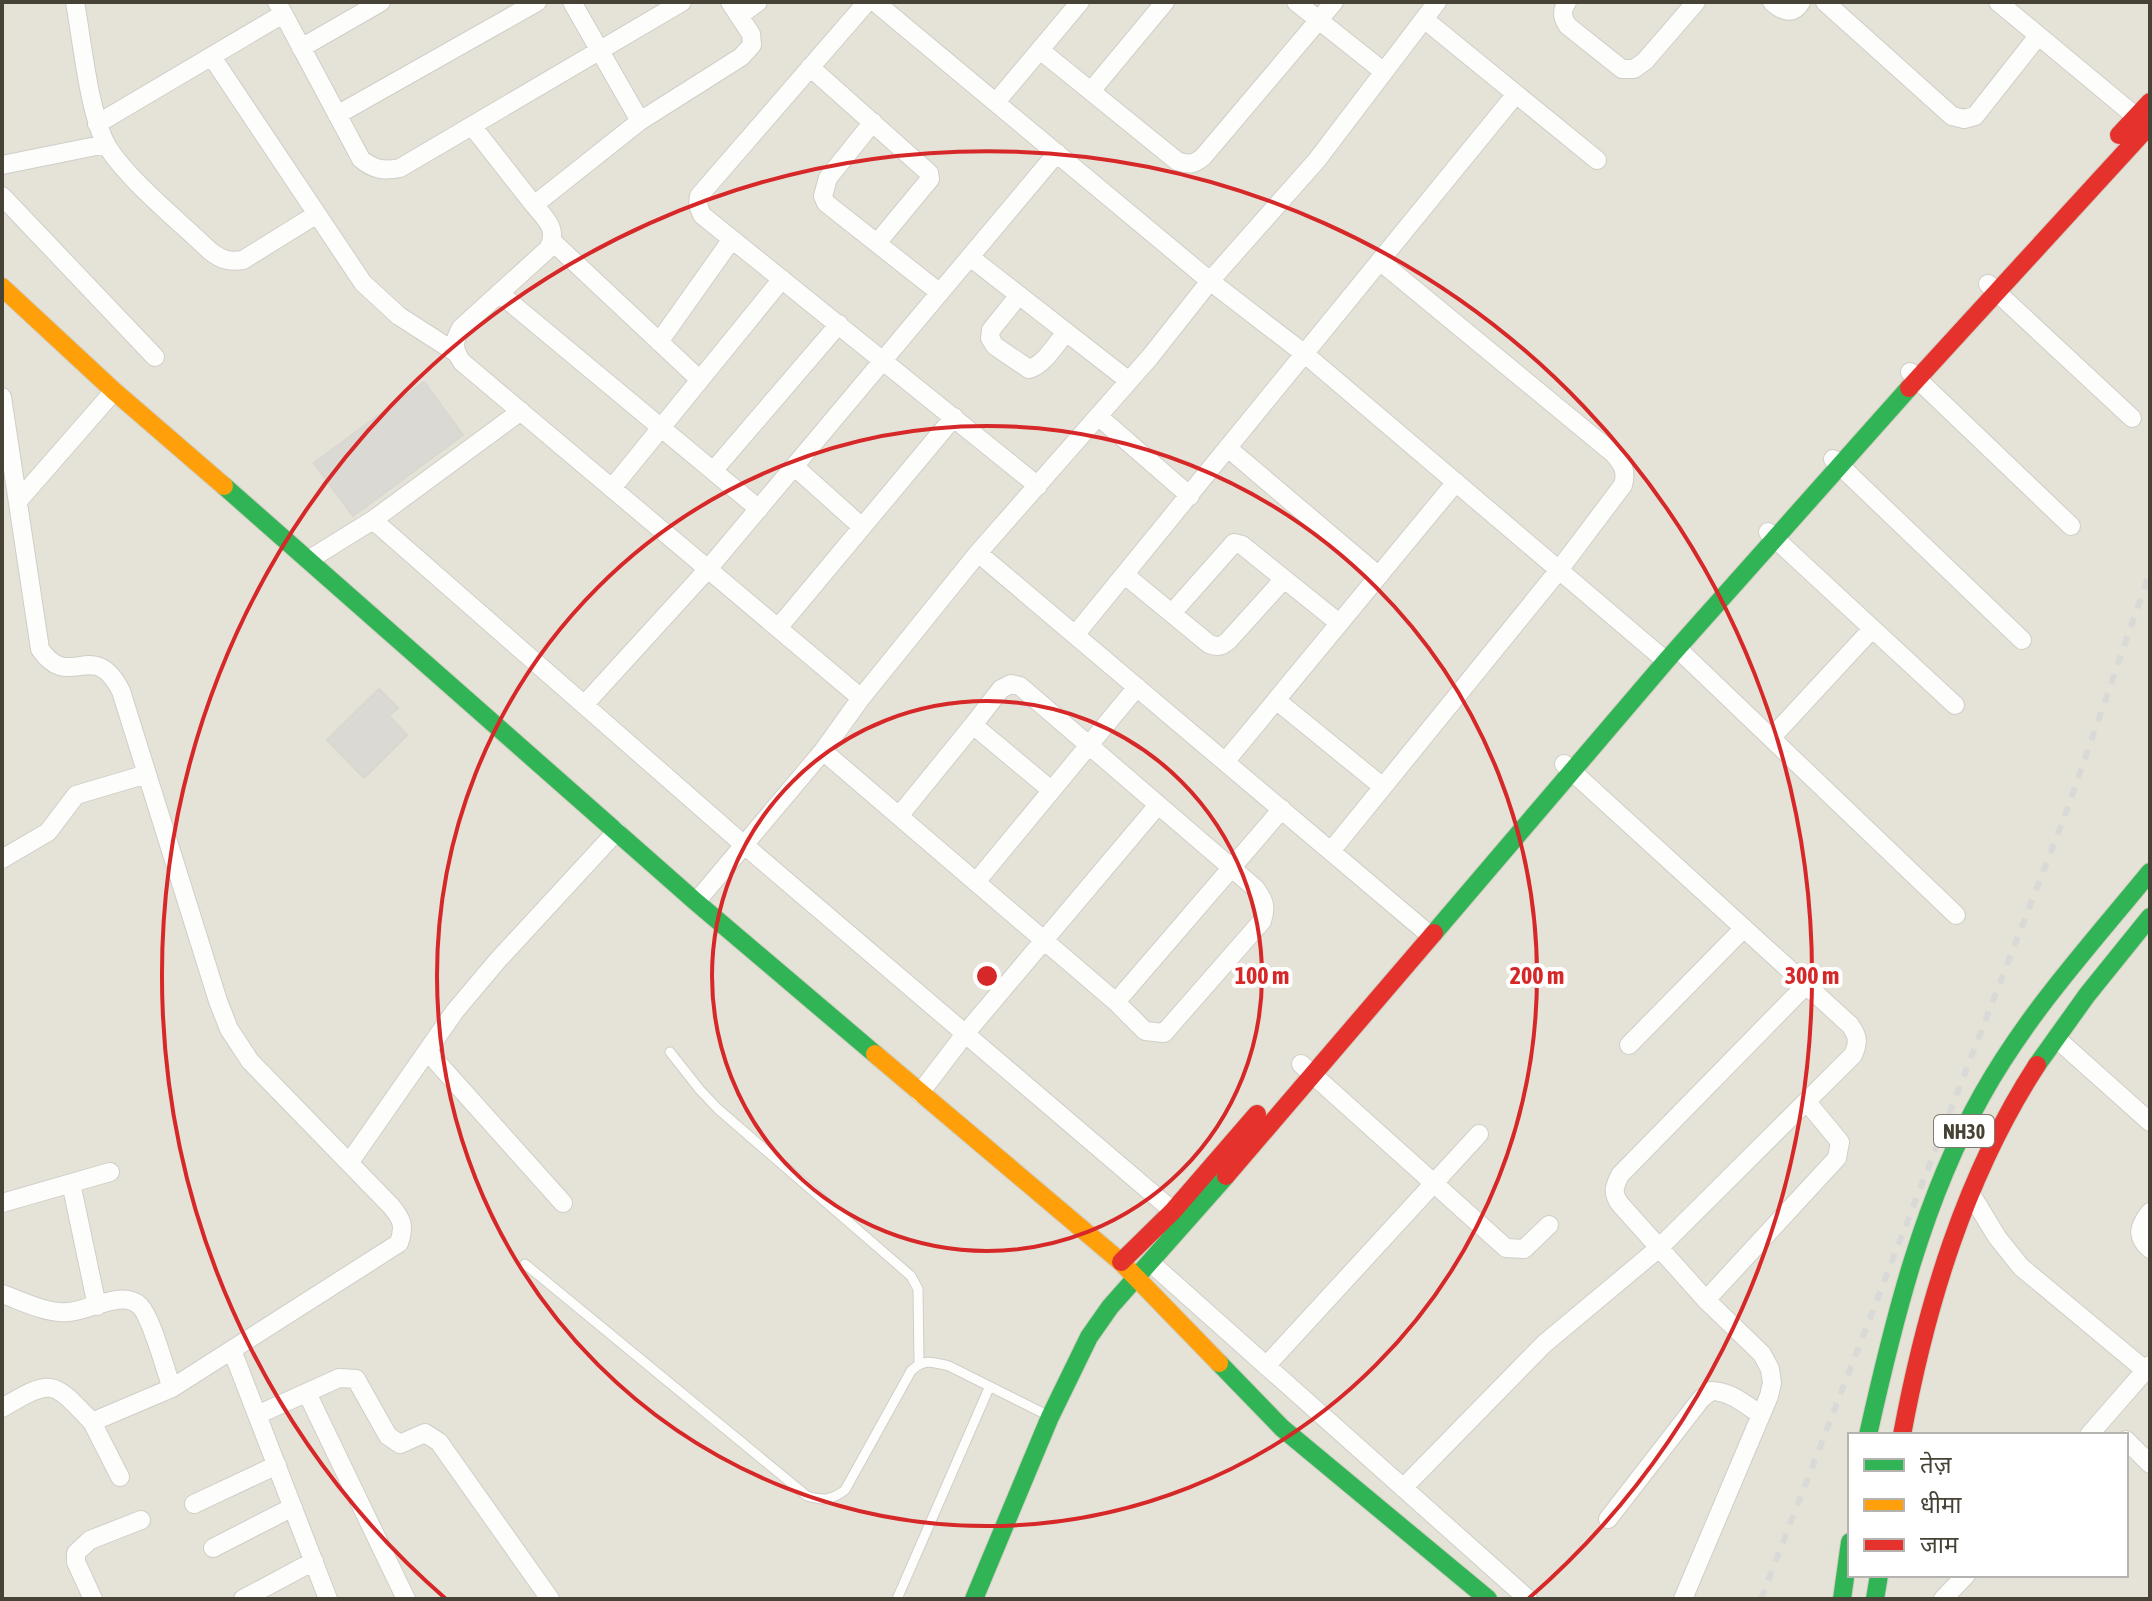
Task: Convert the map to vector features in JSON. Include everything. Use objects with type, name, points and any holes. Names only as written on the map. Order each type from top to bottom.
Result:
[{"type":"main road","points":[[974,1599],[1050,1417],[1089,1337],[1110,1307],[1151,1263],[1307,1069],[1667,654],[1992,287],[2144,124],[2150,102]]},
{"type":"main road","points":[[2,287],[114,391],[310,559],[696,902],[1121,1262],[1282,1428],[1488,1599]]},
{"type":"main road","name":"NH30","points":[[1868,1433],[1903,1292],[1940,1185],[1974,1109],[2006,1055],[2048,996],[2150,872]]},
{"type":"main road","name":"NH30","points":[[1902,1433],[1910,1387],[1928,1321],[1971,1194],[1997,1135],[2057,1039],[2150,917]]},
{"type":"main road","points":[[1121,1262],[1307,1069]]},
{"type":"main road","points":[[1842,1599],[1848,1556]]},
{"type":"main road","points":[[1875,1599],[1879,1577]]},
{"type":"street","points":[[75,2],[97,124],[106,144],[119,163],[221,260],[243,260],[317,214]]},
{"type":"street","points":[[337,115],[537,2]]},
{"type":"street","points":[[572,2],[640,121]]},
{"type":"street","points":[[97,124],[212,57],[280,8],[361,159],[372,168],[400,168],[682,2]]},
{"type":"street","points":[[534,205],[640,121],[741,57],[752,45],[751,34],[735,9],[758,2]]},
{"type":"street","points":[[867,2],[699,196],[698,205],[702,215],[1038,486]]},
{"type":"street","points":[[875,2],[1210,281],[1306,355],[1559,570],[1771,738],[1956,915]]},
{"type":"street","points":[[1091,91],[1165,2]]},
{"type":"street","points":[[1296,2],[1384,72]]},
{"type":"street","points":[[1040,50],[1177,161],[1194,164],[1334,2]]},
{"type":"street","points":[[696,902],[823,751],[861,698],[978,553],[1317,160],[1437,2]]},
{"type":"street","points":[[1567,2],[1563,19],[1568,26],[1622,69],[1634,69],[1645,61],[1696,2]]},
{"type":"street","points":[[1772,2],[1780,9],[1791,11],[1798,8],[1801,2]]},
{"type":"street","points":[[1825,2],[1952,116],[1964,119],[1975,116],[2038,36]]},
{"type":"street","points":[[1998,2],[2144,124]]},
{"type":"street","points":[[301,48],[371,5]]},
{"type":"street","points":[[996,102],[1040,50],[1072,5]]},
{"type":"street","points":[[1424,19],[1597,160]]},
{"type":"street","points":[[212,57],[363,283],[378,299],[455,352],[462,362],[861,698]]},
{"type":"street","points":[[810,67],[924,167],[930,179],[877,243]]},
{"type":"street","points":[[1075,635],[1516,94]]},
{"type":"street","points":[[873,122],[828,178],[823,196],[826,203],[940,293]]},
{"type":"street","points":[[455,352],[454,341],[461,328],[548,249],[554,233],[551,225],[472,126]]},
{"type":"street","points":[[2,165],[106,144]]},
{"type":"street","points":[[584,705],[708,569],[1057,153]]},
{"type":"street","points":[[2,196],[155,357]]},
{"type":"street","points":[[659,342],[732,239]]},
{"type":"street","points":[[552,241],[700,380]]},
{"type":"street","points":[[970,257],[1129,381]]},
{"type":"street","points":[[1331,851],[1559,570],[1623,485],[1626,475],[1623,464],[1381,262]]},
{"type":"street","points":[[612,488],[782,279]]},
{"type":"street","points":[[1992,287],[2132,418]]},
{"type":"street","points":[[499,293],[759,509]]},
{"type":"street","points":[[1019,295],[991,330],[990,338],[995,346],[1029,369],[1044,360],[1066,332]]},
{"type":"street","points":[[713,471],[839,324]]},
{"type":"street","points":[[1913,376],[2071,526]]},
{"type":"street","points":[[18,501],[114,391]]},
{"type":"street","points":[[2,397],[40,649],[46,659],[58,666],[73,668],[93,664],[103,666],[113,676],[121,691],[229,1029],[250,1061],[401,1218],[403,1229],[399,1243],[172,1388],[92,1422]]},
{"type":"street","points":[[310,559],[373,520],[521,411]]},
{"type":"street","points":[[1098,416],[1190,496]]},
{"type":"street","points":[[778,628],[954,417]]},
{"type":"street","points":[[1229,449],[1379,576]]},
{"type":"street","points":[[1836,462],[2022,640]]},
{"type":"street","points":[[795,467],[862,527]]},
{"type":"street","points":[[1225,762],[1456,482]]},
{"type":"street","points":[[373,520],[743,844],[1173,1211]]},
{"type":"street","points":[[1772,536],[1955,705]]},
{"type":"street","points":[[1172,613],[1234,543],[1242,545],[1339,623]]},
{"type":"street","points":[[978,553],[1426,932]]},
{"type":"street","points":[[1125,575],[1209,644],[1223,646],[1284,579]]},
{"type":"street","points":[[1771,738],[1872,629]]},
{"type":"street","points":[[823,751],[1116,1002],[1145,1031],[1164,1033],[1172,1027],[1262,921],[1266,910],[1264,899],[1255,888],[1020,686],[1011,684],[1001,689],[899,816]]},
{"type":"street","points":[[976,882],[1137,687]]},
{"type":"street","points":[[1276,700],[1383,787]]},
{"type":"street","points":[[973,725],[1051,790]]},
{"type":"street","points":[[1403,1488],[1544,1344],[1659,1248],[1807,1102],[1853,1055],[1858,1045],[1857,1035],[1850,1025],[1568,768]]},
{"type":"street","points":[[2,859],[48,832],[76,795],[147,774]]},
{"type":"street","points":[[920,1093],[965,1034],[1158,805]]},
{"type":"street","points":[[1116,1002],[1282,809]]},
{"type":"street","points":[[349,1163],[455,1011],[617,831]]},
{"type":"street","points":[[1629,1045],[1744,928]]},
{"type":"street","points":[[1683,1599],[1761,1415],[1772,1383],[1770,1369],[1762,1354],[1706,1300],[1614,1196],[1615,1186],[1620,1175],[1806,985]]},
{"type":"street","points":[[2057,1039],[2150,1122]]},
{"type":"street","points":[[427,1051],[563,1203]]},
{"type":"street","points":[[1307,1069],[1506,1248],[1524,1249],[1549,1225]]},
{"type":"street","points":[[1706,1300],[1837,1158],[1840,1142],[1807,1102]]},
{"type":"street","points":[[1266,1366],[1479,1134]]},
{"type":"street","points":[[2,1203],[110,1172]]},
{"type":"street","points":[[71,1183],[97,1306]]},
{"type":"street","points":[[1971,1194],[1997,1237],[2021,1267],[2148,1368],[2091,1433]]},
{"type":"street","points":[[2150,1212],[2139,1230],[2140,1239],[2150,1249]]},
{"type":"street","points":[[1151,1263],[1528,1599]]},
{"type":"street","points":[[2,1294],[58,1312],[123,1299],[132,1301],[145,1313],[172,1388]]},
{"type":"street","points":[[232,1350],[328,1599]]},
{"type":"street","points":[[257,1415],[339,1378],[356,1379],[394,1442],[400,1444],[417,1435],[430,1435],[439,1442],[550,1599]]},
{"type":"street","points":[[2,1408],[45,1386],[56,1388],[92,1422],[120,1477]]},
{"type":"street","points":[[1608,1519],[1701,1399],[1711,1391],[1722,1391],[1733,1396],[1761,1415]]},
{"type":"street","points":[[307,1393],[406,1599]]},
{"type":"street","points":[[2104,1418],[2119,1433]]},
{"type":"street","points":[[2128,1442],[2150,1464]]},
{"type":"street","points":[[194,1504],[277,1465]]},
{"type":"street","points":[[213,1548],[293,1507]]},
{"type":"street","points":[[93,1599],[76,1562],[76,1553],[90,1540],[141,1520]]},
{"type":"street","points":[[243,1599],[314,1561]]},
{"type":"street","points":[[1943,1599],[1964,1577]]},
{"type":"lane","points":[[670,1052],[718,1109],[911,1276],[918,1289],[919,1363]]},
{"type":"lane","points":[[525,1264],[807,1496],[820,1500],[835,1498],[845,1490],[911,1371],[919,1363],[931,1361],[949,1366],[1050,1417]]},
{"type":"lane","points":[[897,1599],[989,1388]]},
{"type":"shaded area","points":[[2,2],[2150,2],[2150,1599],[2,1599]]},
{"type":"building","points":[[424,382],[463,435],[353,516],[314,463]]},
{"type":"building","points":[[379,689],[398,708],[389,716],[407,735],[364,778],[327,740]]},
{"type":"railway","points":[[1761,1599],[2067,810],[2150,572]]},
{"type":"traffic: fast","points":[[1434,933],[1666,661],[1909,388]]},
{"type":"traffic: fast","points":[[224,486],[696,902],[875,1054]]},
{"type":"traffic: fast","points":[[1868,1433],[1913,1261],[1961,1135],[2019,1036],[2150,872]]},
{"type":"traffic: fast","points":[[2037,1065],[2087,995],[2150,917]]},
{"type":"traffic: fast","points":[[974,1599],[1050,1417],[1089,1337],[1110,1307],[1226,1176]]},
{"type":"traffic: fast","points":[[1219,1363],[1282,1428],[1488,1599]]},
{"type":"traffic: fast","points":[[1842,1599],[1848,1556]]},
{"type":"traffic: fast","points":[[1875,1599],[1879,1577]]},
{"type":"traffic: slow","points":[[2,287],[114,391],[224,486]]},
{"type":"traffic: slow","points":[[875,1054],[1121,1262],[1219,1363]]},
{"type":"traffic: jam","points":[[2119,135],[2150,102]]},
{"type":"traffic: jam","points":[[1909,388],[2150,128]]},
{"type":"traffic: jam","points":[[1226,1176],[1434,933]]},
{"type":"traffic: jam","points":[[1902,1433],[1923,1338],[1952,1243],[1989,1152],[2037,1065]]},
{"type":"traffic: jam","points":[[1121,1262],[1173,1211],[1257,1114]]}]
